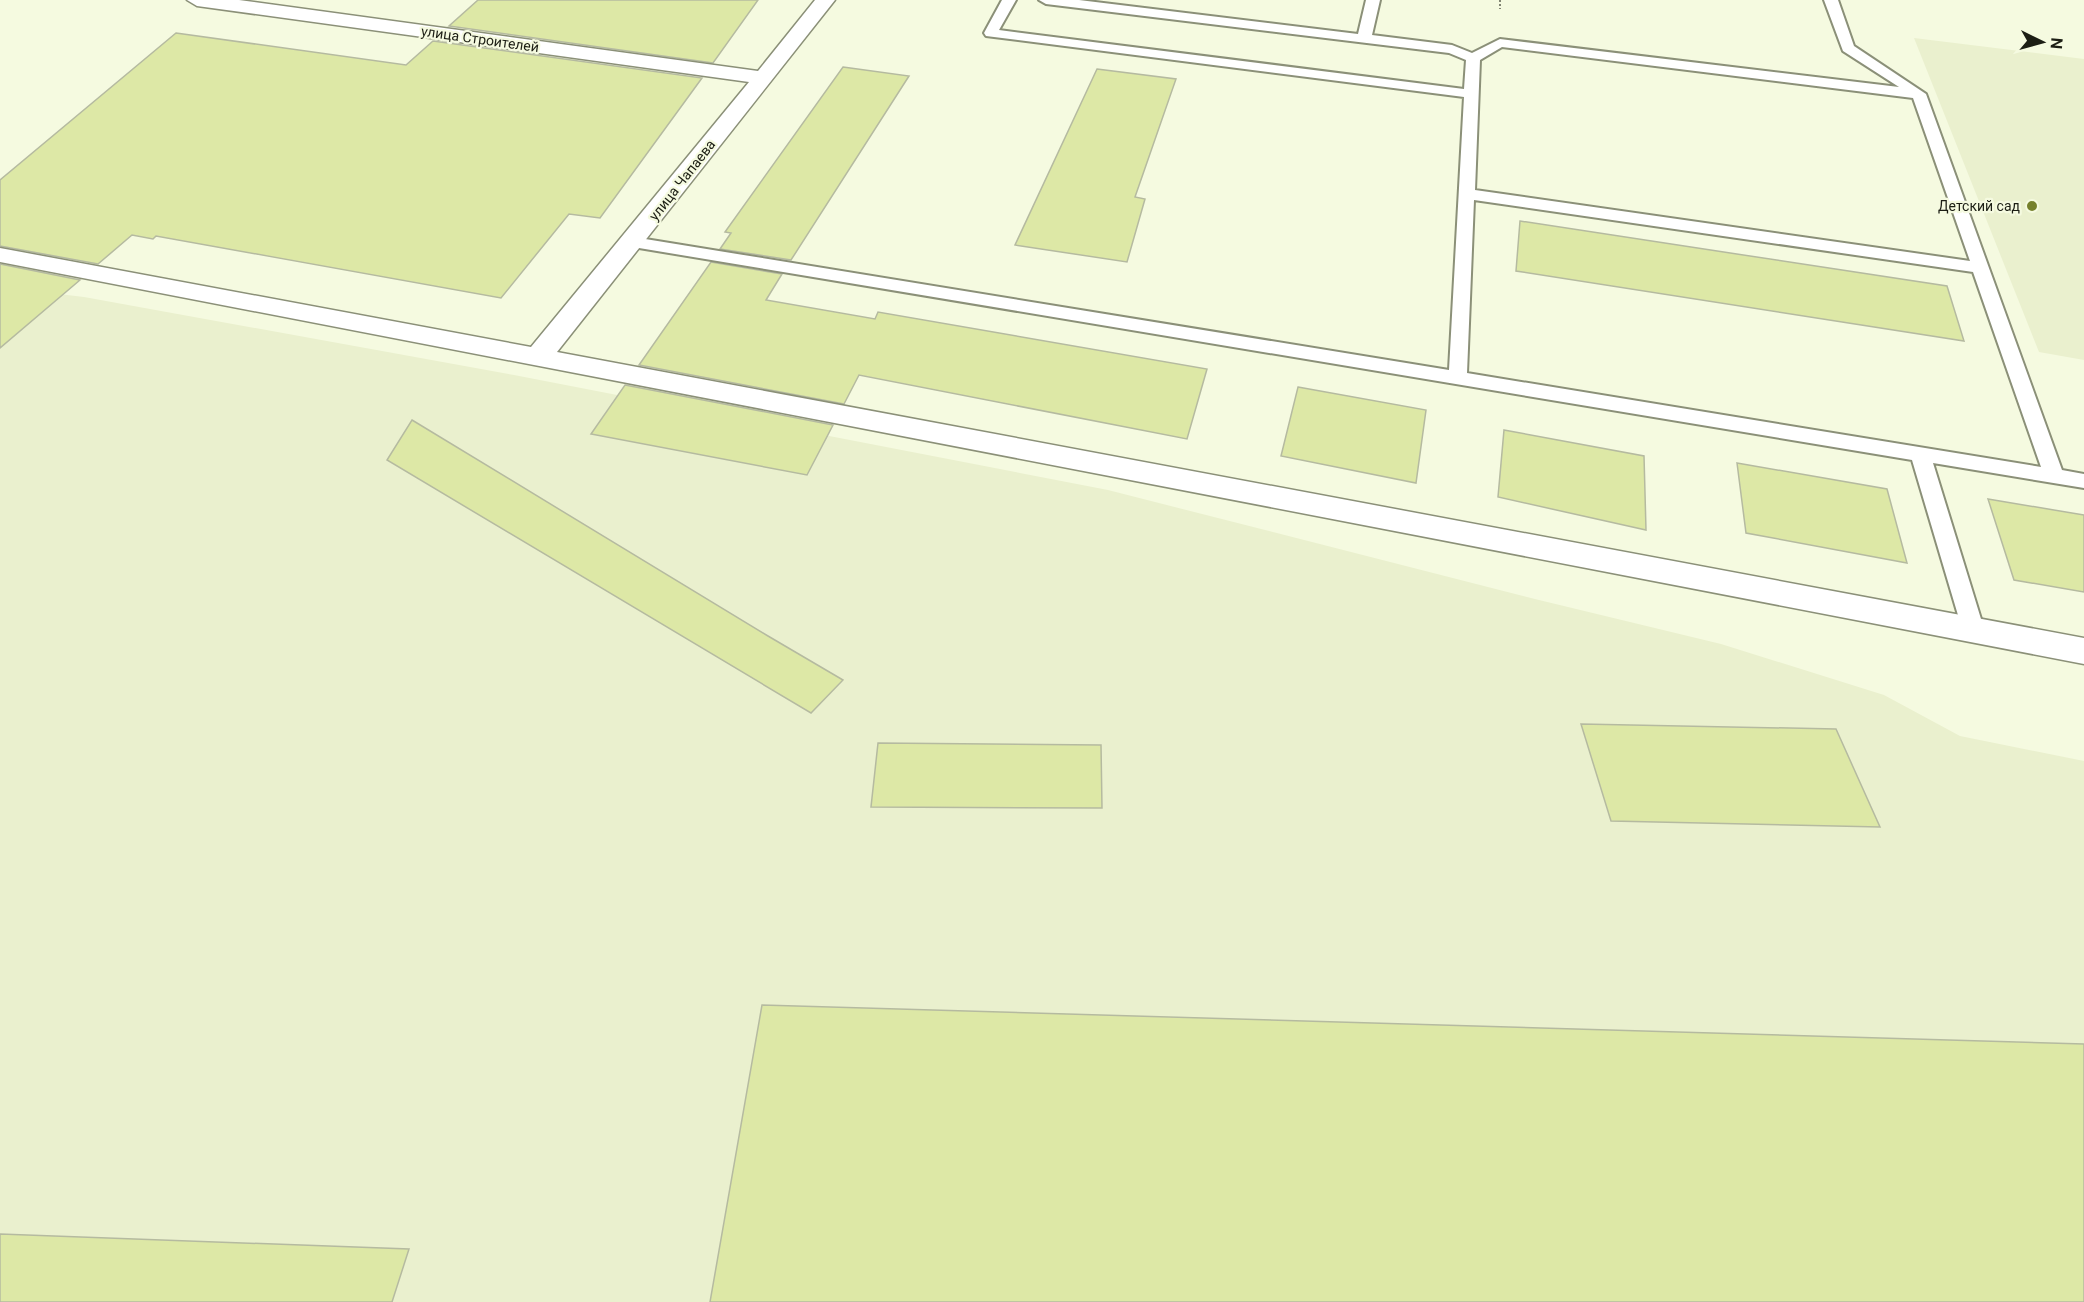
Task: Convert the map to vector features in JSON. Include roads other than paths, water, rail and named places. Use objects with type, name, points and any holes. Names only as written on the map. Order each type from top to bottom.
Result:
[{"type":"street","name":"улица Строителей","points":[[197,0],[763,78]]},
{"type":"street","name":"улица Чапаева","points":[[537,358],[633,242],[825,0]]},
{"type":"street","points":[[0,255],[1974,632],[2084,651]]},
{"type":"lane","points":[[1009,0],[991,33],[1471,94]]},
{"type":"lane","points":[[1046,0],[1452,49],[1473,58]]},
{"type":"lane","points":[[1364,38],[1373,0]]},
{"type":"lane","points":[[1831,0],[1848,48],[1919,94],[2054,476]]},
{"type":"lane","points":[[1473,58],[1500,43],[1919,94]]},
{"type":"lane","points":[[1458,378],[1473,58]]},
{"type":"lane","points":[[1467,194],[1980,268]]},
{"type":"lane","points":[[633,242],[2084,482]]},
{"type":"lane","points":[[1920,454],[1974,632]]},
{"type":"place","name":"Детский сад","points":[[2032,206]]}]
